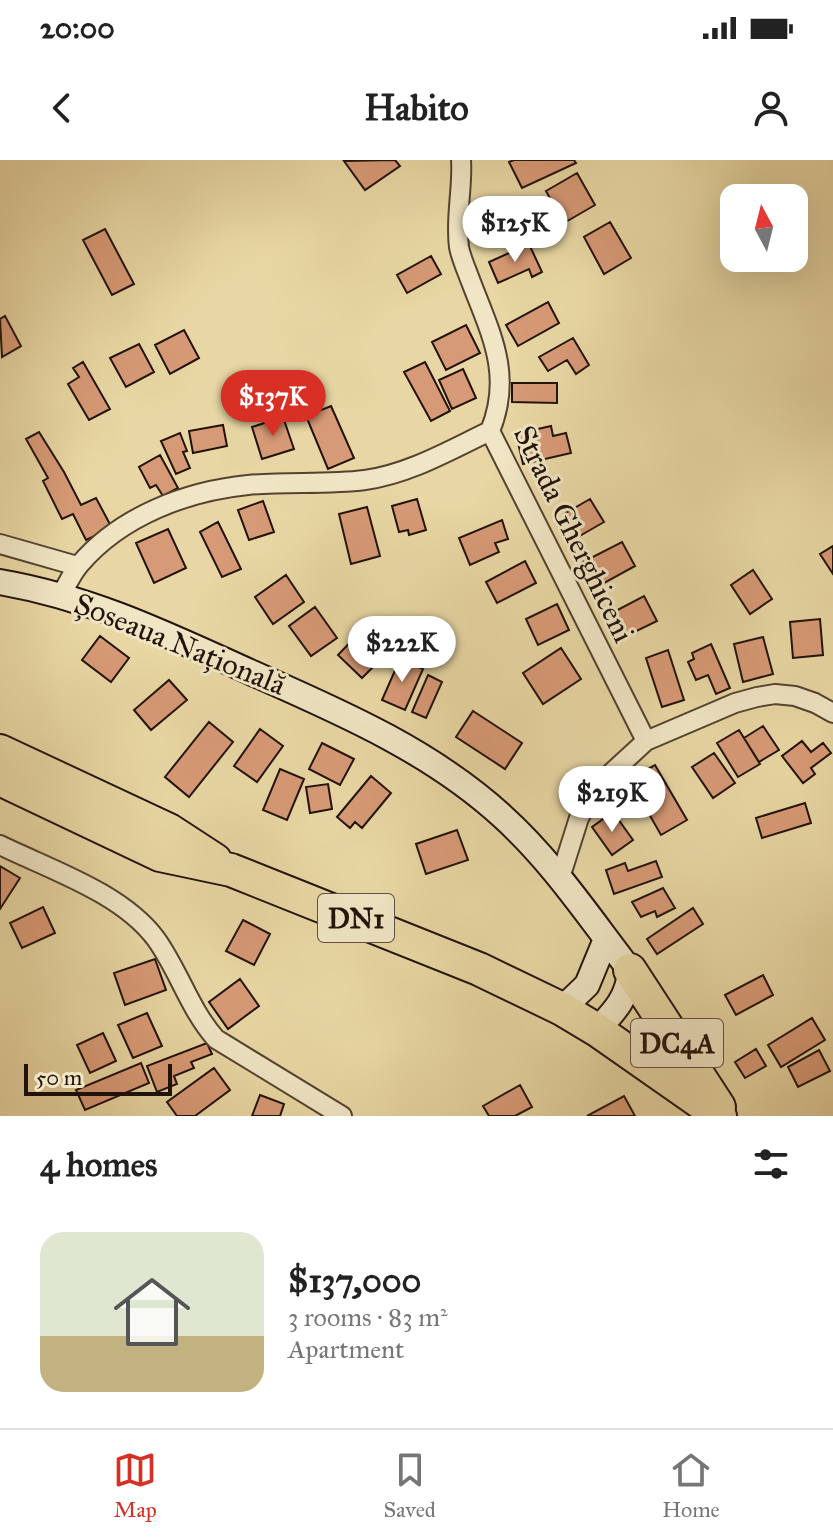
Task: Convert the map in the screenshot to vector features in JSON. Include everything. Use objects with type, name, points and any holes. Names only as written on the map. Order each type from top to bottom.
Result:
[{"type":"highway","name":"DN1","points":[[0,751],[169,830],[231,870]]},
{"type":"highway","name":"DN1","points":[[0,779],[160,855],[231,870],[452,957],[562,1009],[723,1116]]},
{"type":"highway","name":"DC4A","points":[[630,970],[723,1116]]},
{"type":"highway","name":"DN1","points":[[663,1075],[700,1116]]},
{"type":"street","name":"Strada Gherghiceni","points":[[461,160],[457,221],[459,250],[493,340],[500,372],[501,392],[490,431],[646,741]]},
{"type":"street","points":[[61,595],[77,566],[91,552],[131,521],[176,501],[224,488],[365,480],[398,473],[490,431]]},
{"type":"street","points":[[0,544],[77,566]]},
{"type":"street","name":"Șoseaua Națională","points":[[0,582],[61,595],[130,618],[340,712],[428,760],[463,783],[502,816],[560,878],[606,939]]},
{"type":"street","points":[[560,878],[579,818],[596,787],[646,741],[735,703],[775,694],[795,696],[833,713]]},
{"type":"street","points":[[0,845],[111,899],[135,916],[157,941],[202,1023],[216,1039],[342,1116]]},
{"type":"street","points":[[562,1009],[587,985],[606,939]]},
{"type":"street","name":"DC4A","points":[[597,1030],[620,1005],[629,984],[630,970],[606,939]]},
{"type":"building","points":[[395,160],[400,166],[365,190],[344,161]]},
{"type":"building","points":[[574,160],[576,163],[522,188],[509,162]]},
{"type":"building","points":[[577,173],[595,205],[564,223],[546,191]]},
{"type":"building","points":[[610,222],[631,258],[604,274],[584,237]]},
{"type":"building","points":[[105,229],[134,284],[112,295],[83,240]]},
{"type":"building","points":[[529,244],[542,272],[532,277],[529,269],[498,283],[489,262]]},
{"type":"building","points":[[431,256],[441,274],[407,293],[397,275]]},
{"type":"building","points":[[548,302],[559,323],[518,346],[506,325]]},
{"type":"building","points":[[5,316],[21,346],[2,357],[0,319]]},
{"type":"building","points":[[466,325],[480,353],[446,370],[432,342]]},
{"type":"building","points":[[184,330],[199,358],[170,374],[155,345]]},
{"type":"building","points":[[573,338],[589,365],[576,374],[567,360],[548,371],[539,357]]},
{"type":"building","points":[[139,344],[154,372],[126,387],[110,358]]},
{"type":"building","points":[[83,362],[110,409],[89,420],[68,384],[79,377],[73,368]]},
{"type":"building","points":[[425,362],[450,411],[431,421],[404,372]]},
{"type":"building","points":[[463,369],[476,398],[452,409],[439,380]]},
{"type":"building","points":[[512,383],[557,383],[557,403],[512,402]]},
{"type":"building","points":[[331,406],[354,458],[328,469],[306,416]]},
{"type":"building","points":[[283,417],[294,449],[262,459],[252,427]]},
{"type":"building","points":[[223,425],[227,446],[193,453],[189,431]]},
{"type":"building","points":[[551,426],[553,436],[566,433],[571,453],[523,464],[516,434]]},
{"type":"building","points":[[39,432],[81,505],[96,498],[112,528],[86,540],[73,514],[62,519],[43,481],[48,478],[26,439]]},
{"type":"building","points":[[180,433],[190,468],[176,474],[161,441]]},
{"type":"building","points":[[160,455],[178,488],[163,496],[156,485],[150,488],[139,467]]},
{"type":"building","points":[[417,499],[426,530],[409,535],[408,530],[399,532],[392,506]]},
{"type":"building","points":[[590,499],[604,522],[578,537],[564,514]]},
{"type":"building","points":[[263,501],[274,532],[249,540],[238,510]]},
{"type":"building","points":[[367,507],[380,556],[351,564],[339,514]]},
{"type":"building","points":[[502,520],[508,539],[495,543],[499,552],[470,565],[459,538]]},
{"type":"building","points":[[218,522],[241,569],[222,577],[200,532]]},
{"type":"building","points":[[168,529],[186,568],[154,583],[136,543]]},
{"type":"building","points":[[622,542],[635,566],[597,587],[583,562]]},
{"type":"building","points":[[833,546],[833,574],[820,554]]},
{"type":"building","points":[[525,561],[536,583],[497,603],[486,582]]},
{"type":"building","points":[[753,570],[772,599],[750,614],[731,585]]},
{"type":"building","points":[[286,575],[304,602],[273,624],[255,597]]},
{"type":"building","points":[[644,596],[657,621],[620,639],[608,615]]},
{"type":"building","points":[[557,604],[569,630],[538,645],[526,619]]},
{"type":"building","points":[[315,607],[337,638],[311,656],[289,626]]},
{"type":"building","points":[[820,619],[823,655],[793,658],[790,622]]},
{"type":"building","points":[[364,628],[375,640],[369,646],[382,658],[362,678],[338,655]]},
{"type":"building","points":[[100,636],[129,658],[111,682],[82,660]]},
{"type":"building","points":[[763,637],[773,674],[743,682],[734,644]]},
{"type":"building","points":[[711,644],[730,688],[716,694],[708,675],[696,680],[688,662],[694,659],[692,653]]},
{"type":"building","points":[[561,648],[581,679],[543,704],[523,673]]},
{"type":"building","points":[[668,650],[684,700],[662,707],[646,658]]},
{"type":"building","points":[[400,659],[423,669],[405,710],[382,700]]},
{"type":"building","points":[[428,675],[442,682],[426,718],[412,712]]},
{"type":"building","points":[[169,680],[187,700],[151,730],[134,710]]},
{"type":"building","points":[[473,711],[522,743],[505,769],[456,737]]},
{"type":"building","points":[[209,722],[233,742],[189,797],[165,777]]},
{"type":"building","points":[[763,726],[779,750],[759,762],[744,738]]},
{"type":"building","points":[[260,729],[283,746],[257,782],[234,766]]},
{"type":"building","points":[[739,730],[760,764],[738,777],[717,743]]},
{"type":"building","points":[[802,741],[811,752],[823,743],[831,753],[811,768],[815,774],[803,783],[782,756]]},
{"type":"building","points":[[322,743],[354,759],[340,785],[309,769]]},
{"type":"building","points":[[714,753],[735,783],[713,798],[692,767]]},
{"type":"building","points":[[655,765],[687,820],[661,835],[629,779]]},
{"type":"building","points":[[280,769],[304,779],[287,820],[263,810]]},
{"type":"building","points":[[371,776],[391,793],[362,828],[355,822],[350,828],[337,817]]},
{"type":"building","points":[[328,784],[332,809],[310,813],[306,787]]},
{"type":"building","points":[[805,803],[811,823],[762,838],[756,818]]},
{"type":"building","points":[[613,812],[633,840],[612,855],[592,827]]},
{"type":"building","points":[[457,830],[468,860],[426,874],[416,844]]},
{"type":"building","points":[[656,861],[662,877],[614,894],[606,870],[625,863],[628,871]]},
{"type":"building","points":[[0,866],[20,878],[0,909]]},
{"type":"building","points":[[663,888],[675,908],[657,917],[655,911],[641,917],[632,902]]},
{"type":"building","points":[[43,907],[55,933],[22,948],[10,923]]},
{"type":"building","points":[[693,908],[703,924],[657,954],[647,939]]},
{"type":"building","points":[[243,920],[270,934],[254,965],[226,951]]},
{"type":"building","points":[[155,959],[166,990],[125,1005],[114,973]]},
{"type":"building","points":[[763,975],[773,995],[736,1015],[725,995]]},
{"type":"building","points":[[240,979],[259,1006],[228,1029],[209,1002]]},
{"type":"building","points":[[147,1013],[162,1046],[133,1058],[118,1025]]},
{"type":"building","points":[[812,1018],[825,1040],[781,1067],[768,1045]]},
{"type":"building","points":[[103,1033],[116,1061],[90,1073],[77,1045]]},
{"type":"building","points":[[207,1043],[212,1054],[191,1062],[194,1068],[174,1076],[177,1084],[157,1092],[147,1066]]},
{"type":"building","points":[[756,1049],[766,1066],[745,1078],[735,1062]]},
{"type":"building","points":[[819,1050],[830,1071],[798,1087],[788,1067]]},
{"type":"building","points":[[141,1063],[149,1083],[85,1110],[76,1090]]},
{"type":"building","points":[[214,1068],[230,1090],[195,1116],[177,1116],[167,1102]]},
{"type":"building","points":[[520,1085],[532,1107],[515,1116],[489,1116],[483,1106]]},
{"type":"building","points":[[260,1095],[284,1104],[280,1116],[252,1116]]},
{"type":"building","points":[[624,1096],[635,1116],[587,1116]]}]
